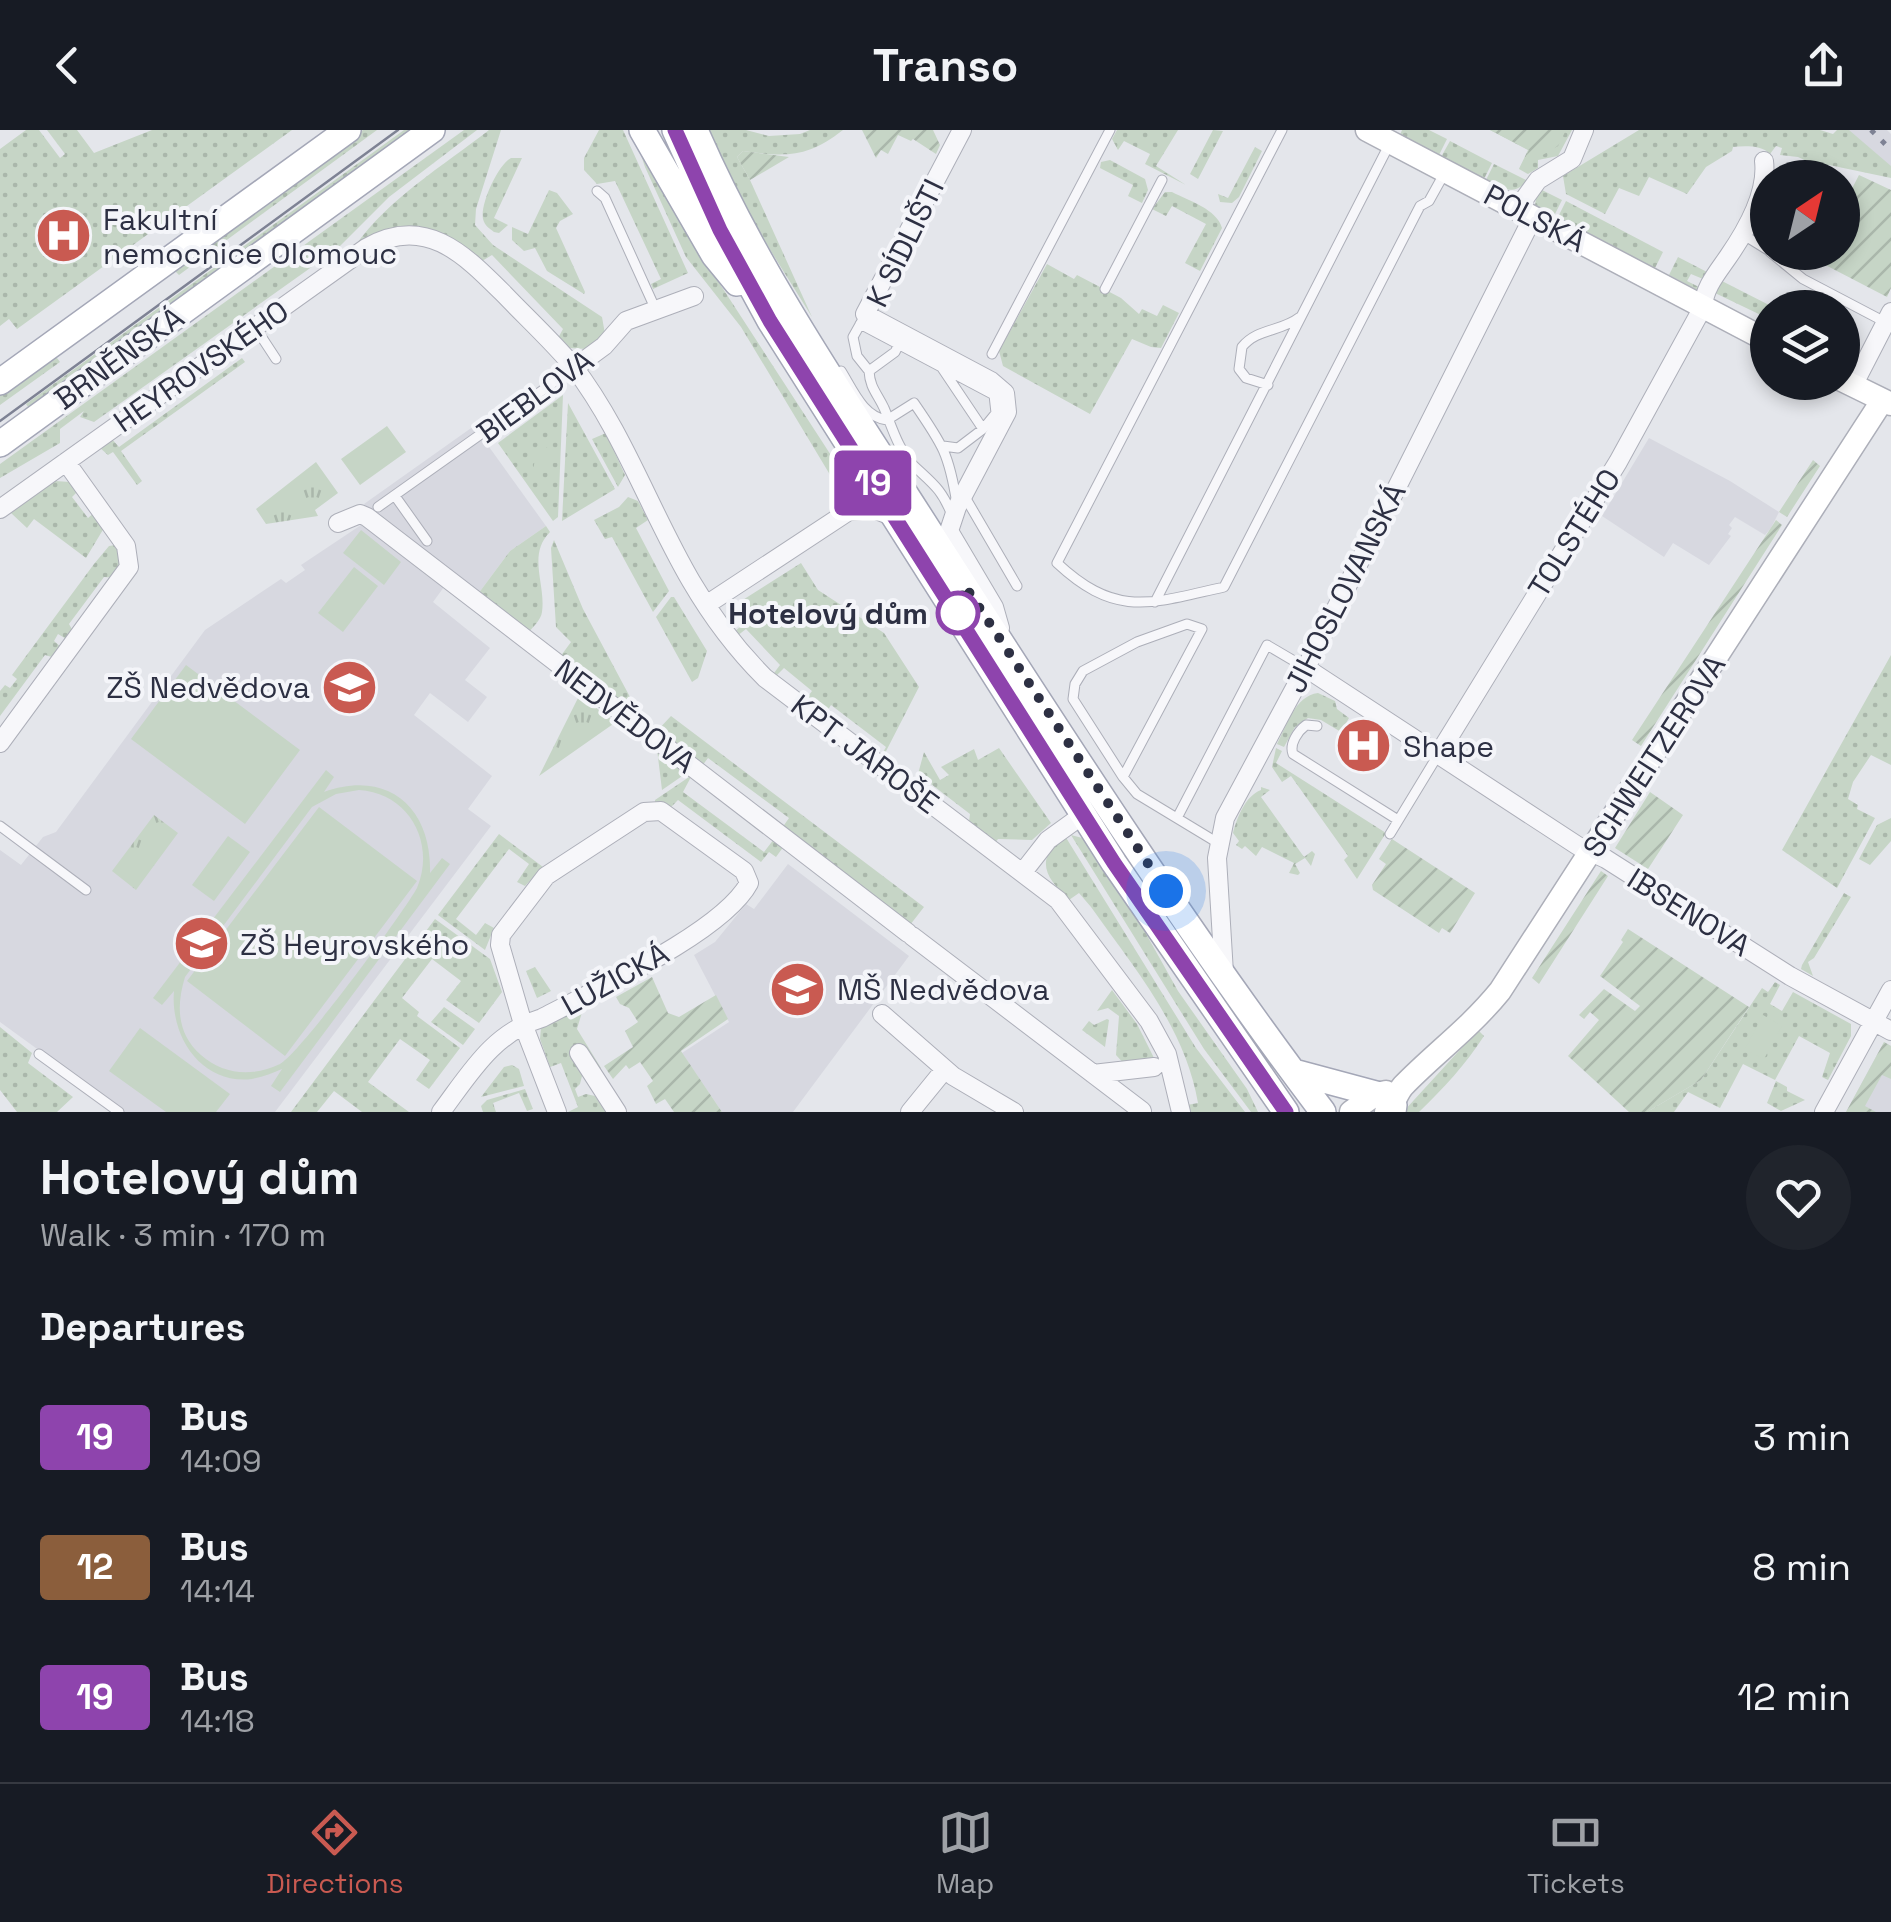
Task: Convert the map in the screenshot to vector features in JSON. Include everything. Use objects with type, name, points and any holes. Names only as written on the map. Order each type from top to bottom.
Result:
[{"type":"main road","points":[[236,210],[329,130]]},
{"type":"main road","name":"BRNĚNSKÁ","points":[[0,382],[348,130]]},
{"type":"main road","name":"BRNĚNSKÁ","points":[[0,444],[432,130]]},
{"type":"main road","points":[[283,239],[376,186],[454,130]]},
{"type":"main road","points":[[642,130],[714,256],[770,321]]},
{"type":"main road","points":[[675,130],[720,230],[770,321],[1084,814],[1286,1112]]},
{"type":"main road","points":[[696,130],[756,254],[1008,652],[1224,974],[1324,1112]]},
{"type":"main road","points":[[1294,1072],[1390,1102]]},
{"type":"main road","points":[[1263,1081],[1267,1112]]},
{"type":"street","name":"K SÍDLIŠTI","points":[[958,506],[1007,412],[1005,393],[991,381],[863,319],[962,130]]},
{"type":"street","name":"POLSKÁ","points":[[1367,130],[1750,332]]},
{"type":"street","name":"JIHOSLOVANSKÁ","points":[[1224,974],[1218,843],[1225,818],[1306,668],[1538,180],[1572,159],[1584,130]]},
{"type":"street","points":[[1703,307],[1708,288],[1750,217]]},
{"type":"street","name":"HEYROVSKÉHO","points":[[0,509],[373,244],[393,236],[416,235],[438,241],[471,262],[574,368]]},
{"type":"street","name":"BIEBLOVA","points":[[574,368],[608,342],[622,324],[694,296]]},
{"type":"street","name":"TOLSTÉHO","points":[[1438,754],[1618,462],[1703,307]]},
{"type":"street","points":[[1860,363],[1888,317]]},
{"type":"street","name":"KPT. JAROŠE","points":[[574,368],[725,634],[765,678],[1023,872],[1068,911],[1150,1021],[1167,1054],[1180,1112]]},
{"type":"street","points":[[1860,389],[1886,402]]},
{"type":"street","name":"SCHWEITZEROVA","points":[[1351,1112],[1390,1102],[1479,1017],[1507,981],[1886,402]]},
{"type":"street","points":[[849,511],[856,495],[854,454]]},
{"type":"street","points":[[0,743],[129,567],[126,546],[66,462]]},
{"type":"street","points":[[958,506],[950,538],[994,607],[1008,652]]},
{"type":"street","points":[[706,605],[849,511],[874,510],[896,518]]},
{"type":"street","name":"NEDVĚDOVA","points":[[338,522],[360,514],[367,518],[1142,1111]]},
{"type":"street","name":"IBSENOVA","points":[[1306,668],[1591,853],[1813,989],[1891,1032]]},
{"type":"street","name":"LUŽICKÁ","points":[[441,1112],[490,1046],[524,1024],[542,1018],[708,927],[726,913],[750,880],[744,871],[664,812],[644,812],[546,876],[504,930],[500,945],[524,1024]]},
{"type":"street","points":[[1023,872],[1048,840],[1084,814]]},
{"type":"street","points":[[1824,1112],[1891,990]]},
{"type":"street","points":[[882,1014],[945,1068],[1014,1112]]},
{"type":"street","points":[[524,1024],[557,1112]]},
{"type":"street","points":[[579,1054],[617,1112]]},
{"type":"street","points":[[1093,1074],[1154,1067]]},
{"type":"street","points":[[910,1112],[945,1068]]},
{"type":"lane","points":[[992,354],[1110,130]]},
{"type":"lane","points":[[1282,130],[1057,563],[1077,582],[1126,604],[1224,587],[1420,206],[1429,201],[1446,172]]},
{"type":"lane","points":[[1155,602],[1391,142]]},
{"type":"lane","points":[[1105,289],[1162,180]]},
{"type":"lane","points":[[596,190],[605,198],[655,308]]},
{"type":"lane","points":[[1742,234],[1750,239]]},
{"type":"lane","points":[[756,254],[788,288],[826,347]]},
{"type":"lane","points":[[1792,270],[1803,279],[1888,317]]},
{"type":"lane","points":[[1268,385],[1246,378],[1239,369],[1242,347],[1260,332],[1278,330],[1302,316]]},
{"type":"lane","points":[[863,319],[853,337],[857,356],[869,371],[870,387],[912,464],[958,506],[1018,586]]},
{"type":"lane","points":[[255,327],[276,360]]},
{"type":"lane","points":[[869,371],[904,341],[994,395],[996,412],[984,429],[958,448],[943,446]]},
{"type":"lane","points":[[835,362],[871,416],[887,420],[914,403],[950,462],[958,506]]},
{"type":"lane","points":[[941,366],[984,429]]},
{"type":"lane","name":"BIEBLOVA","points":[[378,507],[574,368]]},
{"type":"lane","points":[[395,496],[427,540]]},
{"type":"lane","points":[[1124,776],[1202,630],[1187,624],[1137,642],[1083,671],[1075,684],[1074,699],[1124,776],[1137,794],[1218,843]]},
{"type":"lane","points":[[1177,818],[1266,645],[1306,668]]},
{"type":"lane","points":[[1318,726],[1306,725],[1298,732],[1293,754],[1398,820]]},
{"type":"lane","points":[[1390,834],[1438,754]]},
{"type":"lane","points":[[0,826],[86,890]]},
{"type":"lane","points":[[39,1054],[119,1112]]},
{"type":"shaded area","points":[[1847,130],[1887,130],[1891,134],[1891,169]]},
{"type":"shaded area","points":[[474,426],[546,526],[510,551],[478,594],[364,504]]},
{"type":"shaded area","points":[[1649,438],[1779,512],[1771,528],[1765,535],[1735,517],[1729,525],[1731,536],[1709,565],[1673,543],[1664,557],[1602,516]]},
{"type":"shaded area","name":"ZŠ Heyrovského","points":[[364,523],[444,587],[433,602],[490,648],[465,680],[487,697],[468,722],[430,693],[414,715],[492,776],[468,809],[491,826],[275,1112],[124,1112],[0,1022],[0,850],[21,865],[43,837],[56,832],[205,630],[281,579],[286,583],[305,570],[301,565]]},
{"type":"shaded area","name":"MŠ Nedvědova","points":[[788,864],[909,956],[793,1112],[722,1112],[682,1053],[729,1022],[694,955],[715,942],[746,904],[754,909]]},
{"type":"shaded area","points":[[1884,1042],[1891,1046],[1891,1112],[1846,1112]]},
{"type":"green space","name":"Fakultní nemocnice Olomouc","points":[[26,130],[39,130],[60,158],[65,154],[47,130],[77,130],[94,153],[152,130],[292,130],[17,329],[9,319],[0,326],[0,149]]},
{"type":"green space","points":[[363,130],[377,130],[179,275],[172,268]]},
{"type":"green space","points":[[404,130],[418,130],[31,411],[26,404]]},
{"type":"green space","points":[[464,130],[477,130],[389,197],[337,249],[94,422],[80,417],[84,411],[60,429],[60,443],[0,478],[0,464]]},
{"type":"green space","points":[[489,130],[501,130],[476,209],[475,225],[493,245],[602,317],[605,334],[587,349],[569,348],[558,338],[563,329],[492,255],[482,261],[399,228],[377,233],[355,246],[400,198]]},
{"type":"green space","points":[[599,130],[623,130],[688,273],[653,289],[651,284],[661,279],[615,181],[597,184],[584,170],[584,158]]},
{"type":"green space","points":[[707,130],[746,130],[769,136],[843,130],[807,151],[743,151],[737,157],[812,317],[749,216]]},
{"type":"green space","points":[[862,130],[933,130],[940,145],[936,154],[913,139],[898,135],[888,154],[881,150],[876,158]]},
{"type":"green space","points":[[1117,130],[1178,130],[1156,166],[1186,185],[1145,164],[1150,154],[1124,141],[1118,150],[1112,139]]},
{"type":"green space","points":[[1213,130],[1223,131],[1198,179],[1190,174]]},
{"type":"green space","points":[[1402,130],[1429,130],[1447,139],[1439,155],[1400,135]]},
{"type":"green space","points":[[1490,130],[1572,130],[1558,156],[1538,160],[1538,168],[1528,174],[1519,169],[1528,150]]},
{"type":"green space","points":[[1490,130],[1566,130],[1558,146],[1519,169],[1529,150]]},
{"type":"green space","points":[[1639,130],[1820,130],[1833,134],[1849,130],[1891,166],[1891,178],[1860,172],[1860,160],[1804,160],[1780,155],[1782,148],[1776,146],[1770,154],[1758,148],[1733,147],[1706,167],[1687,194],[1649,177],[1639,196],[1619,188],[1605,214],[1566,194],[1563,176]]},
{"type":"green space","points":[[633,131],[716,278],[849,483],[847,503],[741,327],[686,257]]},
{"type":"green space","points":[[1450,141],[1492,163],[1484,179],[1441,157]]},
{"type":"green space","points":[[1255,147],[1262,151],[1239,197],[1232,203],[1220,202],[1218,194],[1228,198]]},
{"type":"green space","points":[[743,151],[789,157],[750,180],[737,157]]},
{"type":"green space","points":[[511,158],[522,158],[494,218],[508,225],[499,233],[486,225],[483,212],[496,176]]},
{"type":"green space","points":[[1110,160],[1145,179],[1148,190],[1142,203],[1128,196],[1133,185],[1100,168],[1101,162]]},
{"type":"green space","points":[[1494,164],[1528,181],[1512,190],[1486,180]]},
{"type":"green space","points":[[1860,175],[1891,190],[1891,288],[1887,297],[1835,270],[1860,270]]},
{"type":"green space","points":[[1538,188],[1562,200],[1554,216],[1535,205]]},
{"type":"green space","points":[[549,190],[557,193],[573,214],[556,228],[584,294],[547,271],[535,248],[524,251],[512,240],[512,227],[528,234]]},
{"type":"green space","points":[[1165,192],[1202,206],[1219,221],[1222,228],[1200,271],[1185,263],[1206,224],[1172,206],[1166,216],[1152,209]]},
{"type":"green space","points":[[1566,201],[1663,252],[1655,268],[1558,217]]},
{"type":"green space","points":[[1678,257],[1707,272],[1703,279],[1691,274],[1687,281],[1699,287],[1697,290],[1669,275]]},
{"type":"green space","points":[[1047,264],[1121,298],[1139,314],[1142,309],[1157,316],[1163,305],[1179,313],[1161,348],[1132,339],[1090,414],[1003,366],[999,351]]},
{"type":"green space","points":[[1718,279],[1750,295],[1750,310],[1715,293]]},
{"type":"green space","points":[[54,354],[60,362],[0,405],[0,393]]},
{"type":"green space","points":[[242,358],[245,362],[121,451],[142,481],[137,485],[113,452],[108,455],[99,447],[111,438],[119,447]]},
{"type":"green space","points":[[557,385],[561,391],[493,440],[488,433]]},
{"type":"green space","points":[[563,395],[558,517],[553,521],[498,443]]},
{"type":"green space","points":[[568,403],[615,489],[562,521]]},
{"type":"green space","points":[[387,426],[406,452],[360,485],[341,459]]},
{"type":"green space","points":[[606,433],[625,475],[618,487],[592,439]]},
{"type":"green space","points":[[537,446],[559,450],[557,463],[550,462],[548,473],[533,471]]},
{"type":"green space","points":[[1813,460],[1820,466],[1787,517],[1779,512]]},
{"type":"green space","points":[[316,462],[338,493],[315,510],[318,516],[266,524],[256,509]]},
{"type":"green space","points":[[55,481],[70,482],[79,490],[72,497],[88,518],[95,512],[104,528],[86,558],[34,519],[27,528],[11,513]]},
{"type":"green space","points":[[628,497],[638,501],[648,520],[636,528],[669,591],[653,612],[612,537],[605,539],[594,520],[619,507]]},
{"type":"green space","points":[[1776,520],[1782,525],[1641,746],[1632,740]]},
{"type":"green space","points":[[546,526],[550,532],[538,560],[542,612],[528,633],[478,594],[510,551]]},
{"type":"green space","points":[[361,530],[401,562],[384,585],[343,553]]},
{"type":"green space","points":[[554,540],[583,609],[638,712],[631,713],[560,657],[571,642],[556,627],[551,548]]},
{"type":"green space","points":[[115,545],[124,558],[118,578],[104,577],[69,624],[74,633],[68,640],[58,634],[54,641],[62,648],[55,658],[45,655],[0,716],[0,691],[5,685],[10,688],[17,679],[12,675],[94,564],[109,546]]},
{"type":"green space","points":[[801,563],[818,590],[884,633],[919,687],[883,757],[886,747],[831,705],[826,713],[806,699],[812,691],[784,668],[777,675],[774,673],[780,665],[746,629],[737,636],[733,633],[741,626],[736,615],[738,603]]},
{"type":"green space","points":[[354,567],[378,586],[343,632],[318,613]]},
{"type":"green space","points":[[671,597],[707,651],[698,678],[692,682],[656,617]]},
{"type":"green space","points":[[1891,655],[1891,765],[1871,755],[1853,782],[1848,799],[1875,818],[1837,888],[1782,850]]},
{"type":"green space","points":[[186,665],[300,750],[245,824],[131,739]]},
{"type":"green space","points":[[1318,693],[1335,701],[1337,709],[1349,718],[1341,732],[1321,720],[1308,718],[1295,727],[1284,747],[1277,744],[1298,705]]},
{"type":"green space","points":[[579,696],[616,722],[539,776]]},
{"type":"green space","points":[[671,716],[924,907],[910,925],[782,828],[789,818],[708,758],[702,766],[656,732]]},
{"type":"green space","points":[[999,748],[1051,823],[1032,840],[998,839],[995,843],[969,822],[970,814],[918,774],[924,752],[940,780],[949,775],[941,767],[974,749],[978,760]]},
{"type":"green space","points":[[1276,748],[1282,751],[1276,763],[1386,833],[1357,879],[1344,860],[1348,856],[1291,776],[1282,782],[1272,767]]},
{"type":"green space","points":[[657,749],[688,772],[662,790]]},
{"type":"green space","points":[[326,770],[334,777],[324,792],[368,786],[402,799],[423,830],[430,873],[442,858],[450,864],[280,1092],[271,1086],[282,1069],[252,1079],[234,1079],[204,1066],[192,1054],[177,1025],[174,991],[162,1005],[153,998]],"holes":[[[359,790],[392,800],[414,823],[423,854],[417,888],[329,1010],[280,1064],[239,1072],[210,1062],[193,1047],[183,1029],[180,998],[185,977],[312,807],[336,794]]]},
{"type":"green space","points":[[692,775],[683,792],[764,852],[774,839],[784,846],[776,857],[769,852],[761,862],[678,800],[671,807],[655,803]]},
{"type":"green space","points":[[1261,787],[1270,790],[1261,797],[1304,857],[1312,851],[1315,854],[1311,866],[1305,858],[1295,864],[1298,875],[1289,873],[1294,863],[1262,847],[1256,856],[1245,846],[1242,849],[1236,845],[1239,841],[1233,833],[1239,814]]},
{"type":"green space","points":[[1650,792],[1683,815],[1648,869],[1615,848]]},
{"type":"green space","points":[[319,807],[417,881],[285,1056],[187,981]]},
{"type":"green space","points":[[154,815],[178,833],[136,890],[112,871]]},
{"type":"green space","points":[[1891,818],[1891,841],[1870,865],[1859,859],[1877,825]]},
{"type":"green space","points":[[499,834],[543,867],[525,886],[517,882],[529,864],[509,849],[456,919],[476,935],[485,923],[494,928],[485,950],[438,915]]},
{"type":"green space","points":[[1071,835],[1086,839],[1135,914],[1178,991],[1247,1089],[1258,1112],[1251,1112],[1204,1049]]},
{"type":"green space","points":[[228,836],[250,852],[214,901],[192,885]]},
{"type":"green space","points":[[1065,836],[1196,1048],[1245,1112],[1187,1112],[1187,1105],[1198,1103],[1191,1075],[1156,999],[1079,893],[1069,900],[1049,876],[1049,853]]},
{"type":"green space","points":[[1392,839],[1475,893],[1450,933],[1442,928],[1439,933],[1373,890],[1372,885],[1386,864],[1379,859]]},
{"type":"green space","points":[[1601,871],[1608,876],[1539,984],[1532,978]]},
{"type":"green space","points":[[1844,893],[1851,897],[1808,962],[1813,976],[1801,969],[1802,965]]},
{"type":"green space","points":[[435,919],[490,959],[502,992],[479,1023],[446,1000],[461,981],[432,959],[402,998],[419,1012],[417,1016],[460,1048],[429,1089],[416,1080],[430,1060],[400,1039],[368,1082],[409,1112],[362,1112],[334,1091],[317,1112],[291,1112]]},
{"type":"green space","points":[[1628,929],[1749,1007],[1701,1080],[1647,1112],[1629,1112],[1568,1056],[1599,1020],[1590,1012],[1584,1019],[1579,1015],[1604,989],[1635,1011],[1640,1006],[1600,976]]},
{"type":"green space","points":[[535,967],[551,991],[537,998],[526,971]]},
{"type":"green space","points":[[652,977],[668,1013],[679,1017],[716,995],[728,1019],[681,1051],[722,1112],[674,1112],[665,1099],[656,1104],[647,1086],[653,1081],[640,1062],[629,1069],[626,1065],[613,1079],[604,1066],[633,1047],[625,1031],[638,1022],[616,997]]},
{"type":"green space","points":[[1775,982],[1780,985],[1770,1004],[1782,1011],[1793,992],[1851,1024],[1851,1036],[1828,1080],[1822,1077],[1830,1053],[1799,1036],[1775,1080],[1743,1064],[1720,1108],[1688,1092],[1674,1112],[1647,1112],[1701,1080],[1762,988],[1768,992]]},
{"type":"green space","points":[[1112,990],[1137,1024],[1155,1060],[1126,1066],[1116,1055],[1119,1016],[1108,1008],[1097,1011]]},
{"type":"green space","points":[[594,995],[598,1000],[583,1009],[577,1029],[601,1068],[583,1072],[575,1089],[578,1097],[595,1096],[606,1112],[568,1112],[578,1107],[561,1063],[550,1067],[540,1039],[541,1027]]},
{"type":"green space","points":[[444,1007],[475,1029],[463,1045],[431,1022]]},
{"type":"green space","points":[[1763,1015],[1782,1026],[1764,1059],[1745,1049]]},
{"type":"green space","points":[[1107,1019],[1105,1047],[1082,1030],[1089,1021],[1094,1025]]},
{"type":"green space","points":[[0,1027],[32,1053],[28,1063],[73,1097],[57,1112],[17,1112],[0,1090]]},
{"type":"green space","points":[[140,1028],[230,1094],[216,1112],[166,1112],[109,1071]]},
{"type":"green space","points":[[1478,1030],[1484,1036],[1445,1085],[1419,1112],[1403,1112]]},
{"type":"green space","points":[[1884,1042],[1891,1046],[1891,1079],[1882,1075],[1865,1106],[1876,1112],[1846,1112]]},
{"type":"green space","points":[[512,1065],[519,1069],[524,1086],[481,1097],[504,1067]]},
{"type":"green space","points":[[1776,1081],[1805,1100],[1781,1111],[1767,1103]]},
{"type":"green space","points":[[525,1089],[533,1109],[527,1111],[519,1093],[493,1103],[496,1112],[483,1112],[481,1106],[487,1100]]},
{"type":"tram line","points":[[0,421],[398,130]]},
{"type":"railway","points":[[1871,130],[1891,150]]},
{"type":"bus line","name":"19","points":[[675,130],[720,230],[770,321],[1114,863],[1286,1112]]},
{"type":"place","name":"Fakultní nemocnice Olomouc","points":[[64,236]]},
{"type":"place","name":"Hotelový dům","points":[[958,613]]},
{"type":"place","name":"ZŠ Nedvědova","points":[[349,687]]},
{"type":"place","name":"Shape","points":[[1364,746]]},
{"type":"place","name":"ZŠ Heyrovského","points":[[201,944]]},
{"type":"place","name":"MŠ Nedvědova","points":[[798,989]]},
{"type":"route","points":[[958,613],[965,586],[1166,891]]}]
